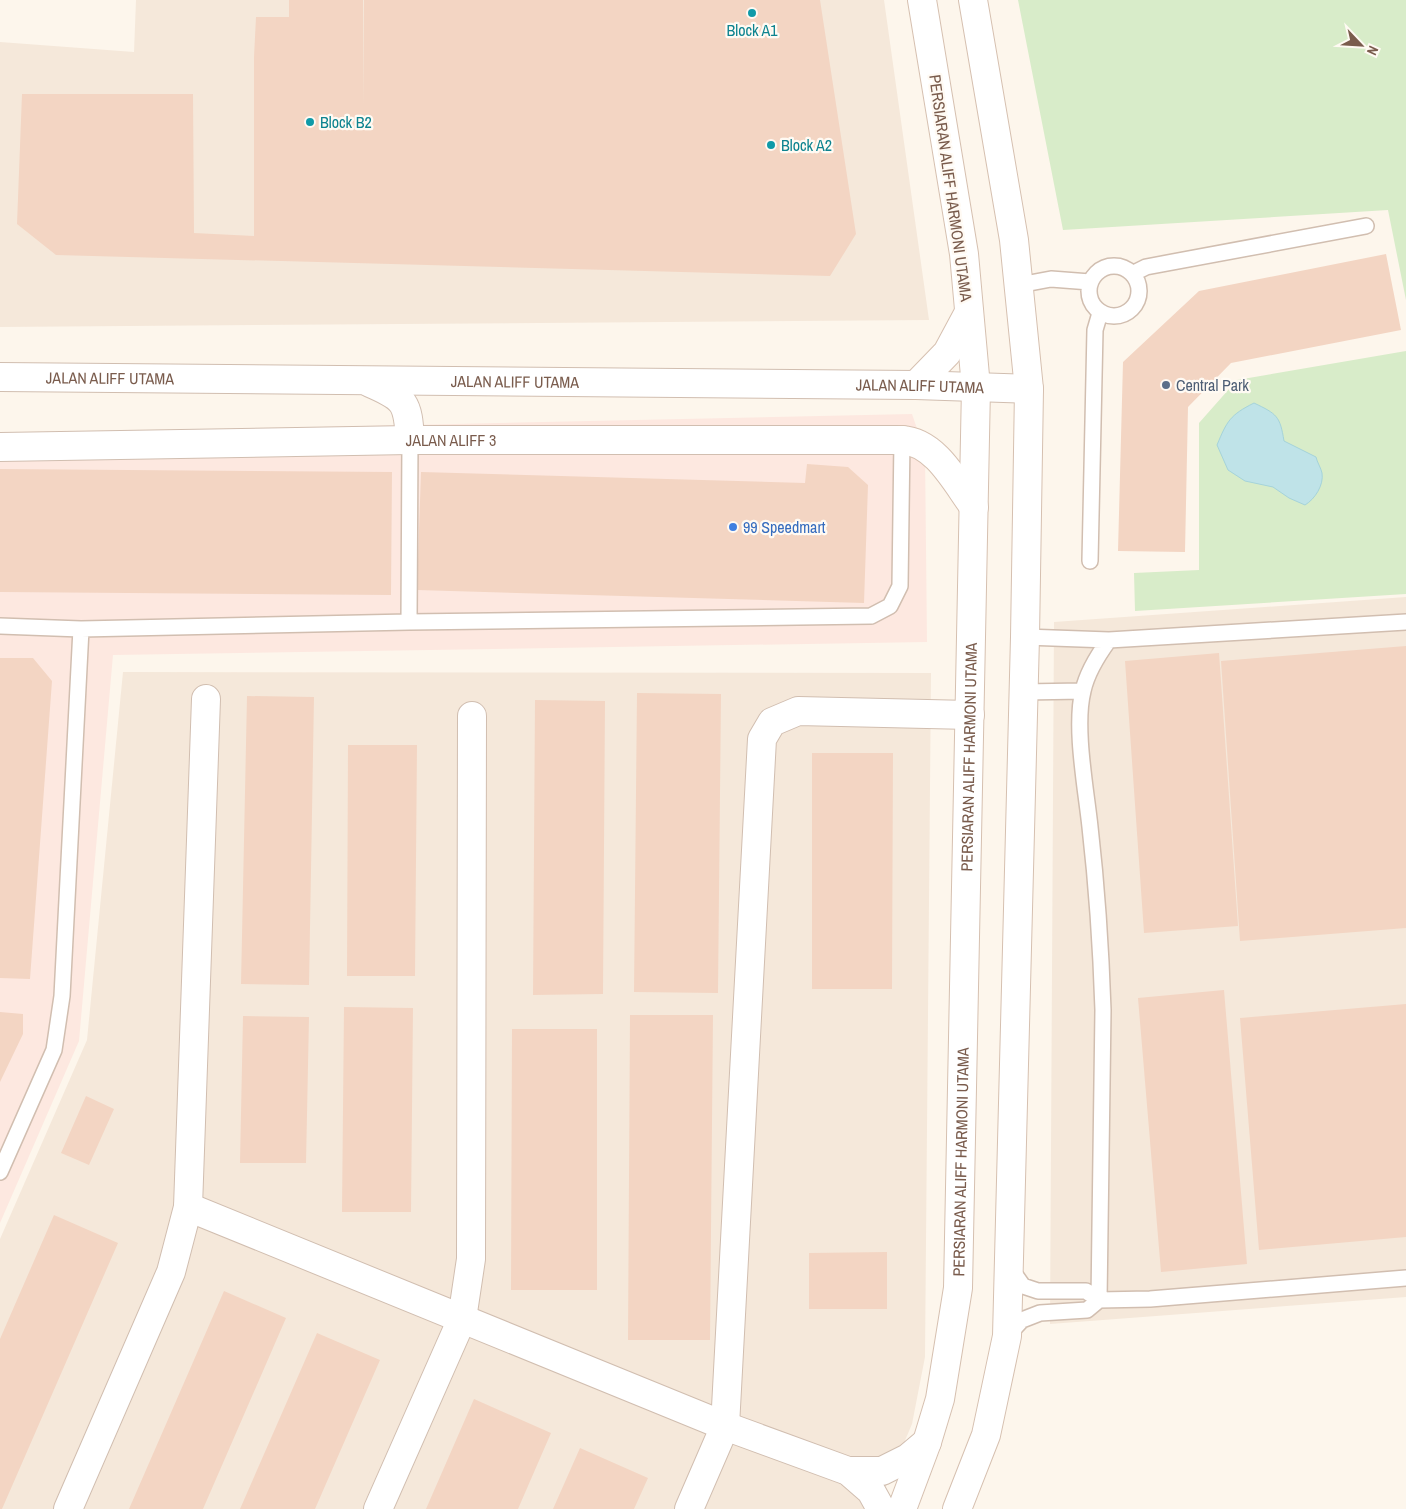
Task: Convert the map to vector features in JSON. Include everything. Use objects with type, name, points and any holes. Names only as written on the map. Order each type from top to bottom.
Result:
[{"type":"street","name":"PERSIARAN ALIFF HARMONI UTAMA","points":[[902,1509],[927,1442],[940,1399],[958,1288],[976,387],[964,254],[922,0]]},
{"type":"street","points":[[957,1509],[986,1435],[1007,1336],[1025,637],[1029,389],[1014,240],[973,0]]},
{"type":"street","points":[[916,385],[947,353],[969,312]]},
{"type":"street","name":"JALAN ALIFF UTAMA","points":[[0,377],[916,385],[1029,389]]},
{"type":"street","points":[[366,381],[391,392],[400,400],[409,427]]},
{"type":"street","points":[[409,427],[426,397],[456,382]]},
{"type":"street","name":"JALAN ALIFF 3","points":[[0,447],[409,427],[902,440]]},
{"type":"street","points":[[902,440],[910,441],[931,452],[974,507]]},
{"type":"street","points":[[68,1509],[170,1272],[188,1207],[206,699]]},
{"type":"street","points":[[689,1509],[725,1426],[762,738],[772,722],[798,711],[970,715]]},
{"type":"street","points":[[378,1509],[462,1319],[471,1259],[472,716]]},
{"type":"street","points":[[188,1207],[725,1426],[848,1471],[871,1491],[881,1509]]},
{"type":"street","points":[[848,1471],[882,1470],[908,1458],[927,1442]]},
{"type":"lane","points":[[1132,274],[1146,267],[1366,226]]},
{"type":"lane","points":[[1120,267],[1132,274],[1139,289],[1138,297],[1135,304],[1123,315],[1107,316],[1100,313],[1094,307],[1088,291],[1090,282],[1099,271],[1106,268],[1120,267]]},
{"type":"lane","points":[[1019,285],[1051,279],[1090,282]]},
{"type":"lane","points":[[1090,561],[1095,330],[1100,313]]},
{"type":"lane","points":[[409,427],[409,622]]},
{"type":"lane","points":[[0,626],[81,628],[872,616],[890,606],[900,586],[902,440]]},
{"type":"lane","points":[[1025,637],[1109,640],[1406,622]]},
{"type":"lane","points":[[0,1172],[54,1050],[62,996],[81,628]]},
{"type":"lane","points":[[1100,1300],[1101,962],[1094,858],[1080,734],[1083,691],[1098,657],[1109,640]]},
{"type":"lane","points":[[1023,692],[1083,691]]},
{"type":"lane","points":[[1008,1264],[1023,1286],[1038,1291],[1086,1291],[1100,1300],[1150,1299],[1406,1278]]},
{"type":"lane","points":[[1007,1336],[1022,1320],[1040,1313],[1086,1310],[1100,1300]]},
{"type":"shaded area","points":[[136,0],[884,0],[929,320],[0,327],[0,42],[134,52]]},
{"type":"shaded area","points":[[912,414],[925,452],[927,642],[113,655],[79,1041],[0,1223],[0,434]]},
{"type":"shaded area","points":[[1406,597],[1406,1297],[1050,1324],[1054,622]]},
{"type":"shaded area","points":[[123,672],[931,673],[925,1357],[912,1424],[876,1509],[0,1509],[0,1239],[87,1040]]},
{"type":"green space","points":[[1018,0],[1406,0],[1406,300],[1388,210],[1063,230]]},
{"type":"green space","points":[[1406,351],[1406,594],[1135,611],[1134,573],[1199,570],[1199,423],[1237,380]]},
{"type":"water","points":[[1254,403],[1273,413],[1281,426],[1284,441],[1316,457],[1322,473],[1322,482],[1315,495],[1305,505],[1289,498],[1273,487],[1245,481],[1228,470],[1217,445],[1234,415]]},
{"type":"building","points":[[289,0],[363,0],[364,106],[364,0],[820,0],[856,234],[830,276],[56,255],[17,224],[22,94],[193,94],[194,233],[254,236],[254,57],[256,17],[289,17]]},
{"type":"building","name":"Central Park","points":[[1386,254],[1401,330],[1231,363],[1188,407],[1185,552],[1118,551],[1123,362],[1199,291]]},
{"type":"building","points":[[807,464],[848,467],[868,485],[864,603],[417,590],[421,472],[805,483]]},
{"type":"building","points":[[0,469],[392,472],[391,595],[0,592]]},
{"type":"building","points":[[1406,646],[1406,928],[1240,941],[1221,661]]},
{"type":"building","points":[[1219,653],[1238,926],[1144,933],[1125,661]]},
{"type":"building","points":[[0,658],[33,658],[52,681],[30,979],[0,978]]},
{"type":"building","points":[[637,693],[721,694],[718,993],[634,992]]},
{"type":"building","points":[[247,696],[314,697],[309,985],[241,984]]},
{"type":"building","points":[[535,700],[605,701],[603,994],[533,995]]},
{"type":"building","points":[[348,745],[417,745],[415,976],[347,976]]},
{"type":"building","points":[[812,753],[893,753],[892,989],[812,989]]},
{"type":"building","points":[[1224,990],[1247,1264],[1161,1272],[1138,998]]},
{"type":"building","points":[[1406,1004],[1406,1237],[1259,1250],[1240,1018]]},
{"type":"building","points":[[344,1007],[413,1008],[411,1212],[342,1212]]},
{"type":"building","points":[[0,1012],[23,1014],[23,1034],[0,1082]]},
{"type":"building","points":[[630,1015],[713,1015],[710,1340],[628,1340]]},
{"type":"building","points":[[243,1016],[309,1017],[306,1163],[240,1163]]},
{"type":"building","points":[[512,1029],[597,1029],[597,1290],[511,1290]]},
{"type":"building","points":[[86,1096],[114,1109],[89,1165],[61,1153]]},
{"type":"building","points":[[54,1215],[118,1243],[2,1509],[0,1509],[0,1339]]},
{"type":"building","points":[[887,1252],[887,1309],[809,1309],[809,1253]]},
{"type":"building","points":[[224,1291],[286,1318],[203,1509],[129,1509]]},
{"type":"building","points":[[317,1333],[380,1360],[315,1509],[240,1509]]},
{"type":"building","points":[[474,1399],[551,1433],[518,1509],[426,1509]]},
{"type":"building","points":[[580,1448],[648,1478],[634,1509],[553,1509]]},
{"type":"place","name":"Block A1","points":[[752,13]]},
{"type":"place","name":"Block B2","points":[[310,122]]},
{"type":"place","name":"Block A2","points":[[771,145]]},
{"type":"place","name":"Central Park","points":[[1166,385]]},
{"type":"place","name":"99 Speedmart","points":[[733,527]]}]
